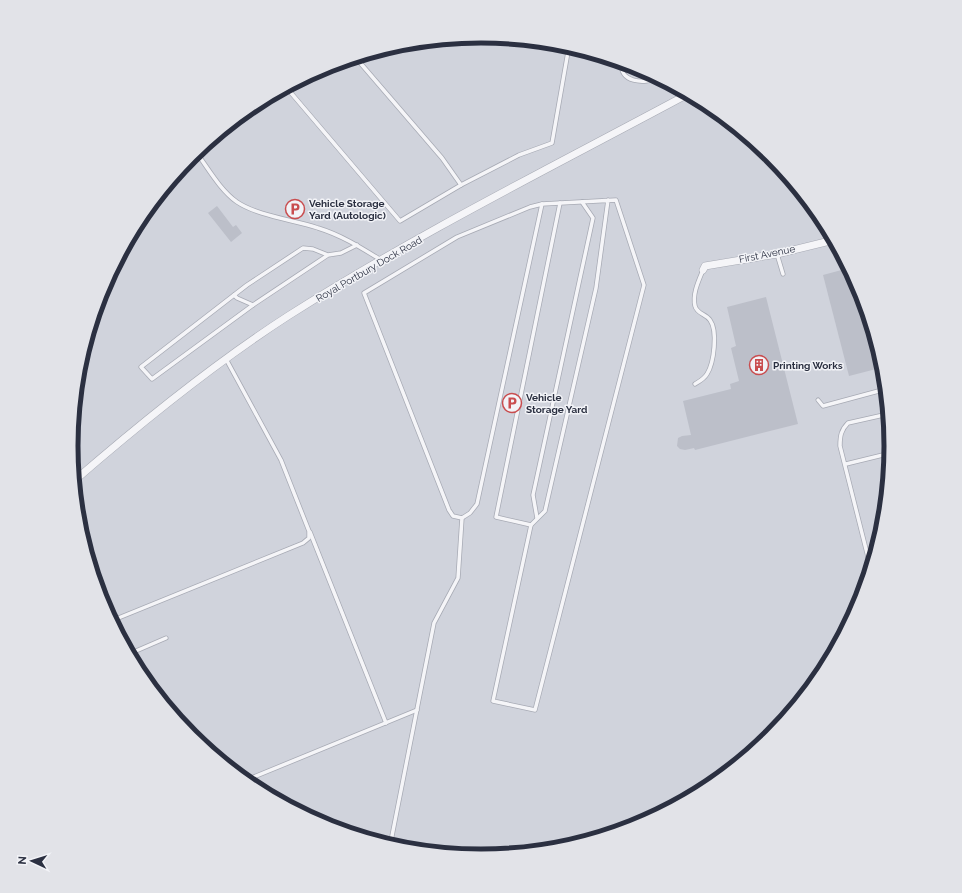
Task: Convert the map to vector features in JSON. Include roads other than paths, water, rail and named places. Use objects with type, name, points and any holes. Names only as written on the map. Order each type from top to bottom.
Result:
[{"type":"street","name":"Royal Portbury Dock Road","points":[[78,477],[136,428],[226,359],[287,317],[381,260],[683,97]]},
{"type":"street","name":"First Avenue","points":[[703,270],[705,266],[777,254],[828,242]]},
{"type":"lane","points":[[289,92],[400,221],[462,185],[520,155],[552,143],[568,53]]},
{"type":"lane","points":[[359,62],[442,158],[462,185]]},
{"type":"lane","points":[[621,68],[624,73],[640,83],[651,81]]},
{"type":"lane","points":[[200,157],[224,189],[237,202],[268,214],[324,230],[344,238],[381,260]]},
{"type":"lane","points":[[542,204],[477,504],[470,513],[462,518],[453,516],[449,510],[364,293],[457,237],[530,207],[542,204],[608,200],[616,200],[644,285],[535,710],[493,701],[531,524],[544,511],[596,288],[608,200]]},
{"type":"lane","points":[[537,518],[533,495],[593,218],[582,202]]},
{"type":"lane","points":[[531,524],[496,517],[560,203]]},
{"type":"lane","points":[[328,255],[313,249],[303,248],[234,295],[141,367],[152,379],[253,305],[328,255],[341,253],[357,245]]},
{"type":"lane","points":[[777,254],[783,274]]},
{"type":"lane","points":[[695,384],[707,375],[712,364],[714,353],[713,325],[710,319],[699,313],[695,304],[697,289],[703,270]]},
{"type":"lane","points":[[234,295],[237,298],[253,305]]},
{"type":"lane","points":[[226,359],[281,460],[386,722]]},
{"type":"lane","points":[[818,400],[823,406],[880,390]]},
{"type":"lane","points":[[868,559],[846,464],[840,446],[843,428],[848,423],[883,415]]},
{"type":"lane","points":[[846,464],[884,455]]},
{"type":"lane","points":[[391,839],[434,624],[458,578],[462,518]]},
{"type":"lane","points":[[116,619],[303,542],[309,538],[310,531]]},
{"type":"lane","points":[[134,652],[166,638]]},
{"type":"lane","points":[[250,777],[417,710]]},
{"type":"place","name":"Vehicle Storage Yard (Autologic)","points":[[295,209]]},
{"type":"place","name":"Printing Works","points":[[759,365]]},
{"type":"place","name":"Vehicle Storage Yard","points":[[512,403]]}]
